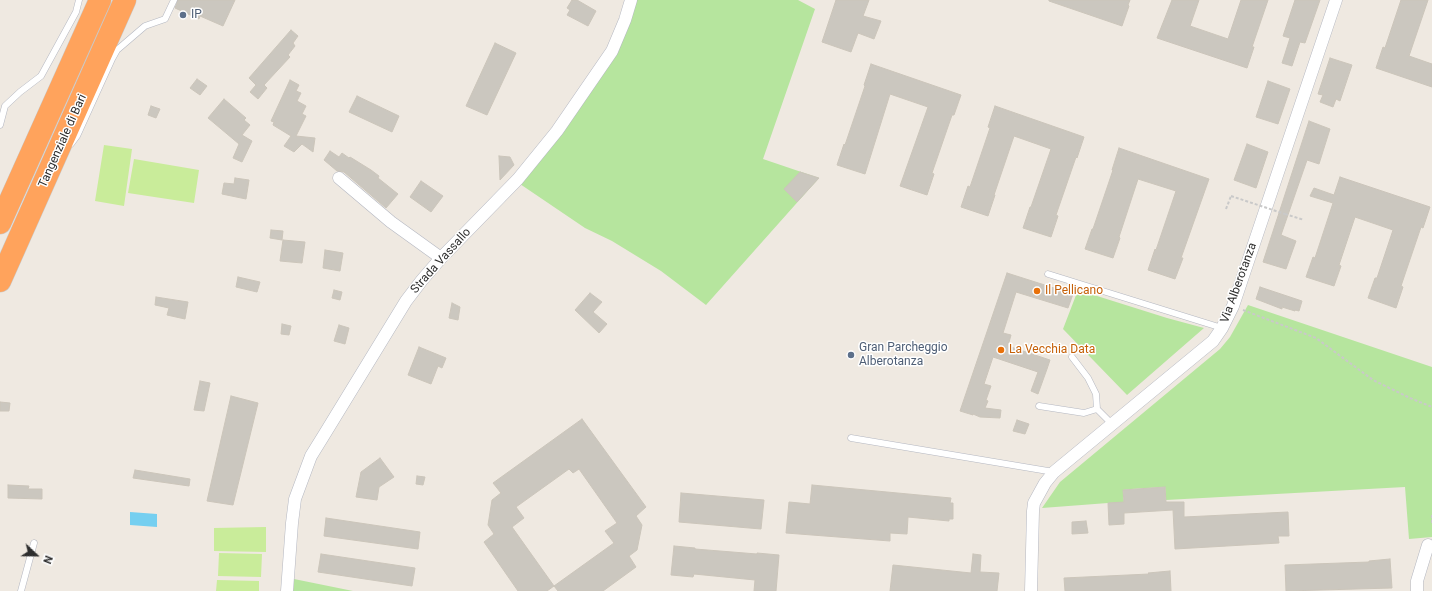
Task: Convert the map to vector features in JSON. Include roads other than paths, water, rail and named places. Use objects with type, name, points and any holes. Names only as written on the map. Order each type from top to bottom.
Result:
[{"type":"highway","name":"Tangenziale di Bari","points":[[0,223],[100,0]]},
{"type":"highway","name":"Tangenziale di Bari","points":[[0,282],[125,0]]},
{"type":"street","name":"Strada Vassallo","points":[[287,591],[295,499],[311,456],[406,301],[441,258],[518,179],[557,131],[612,51],[625,20],[631,0]]},
{"type":"street","name":"Via Alberotanza","points":[[1032,591],[1034,503],[1045,483],[1054,472],[1213,341],[1222,328],[1233,306],[1336,0]]},
{"type":"street","points":[[339,178],[391,222],[441,258]]},
{"type":"street","points":[[1417,591],[1417,581],[1428,545]]},
{"type":"lane","points":[[0,125],[5,106],[41,76],[76,12],[79,0]]},
{"type":"lane","points":[[68,149],[77,136],[117,50],[145,26],[165,19],[174,0]]},
{"type":"lane","points":[[45,179],[64,155]]},
{"type":"lane","points":[[1048,274],[1222,328]]},
{"type":"lane","points":[[1072,357],[1088,378],[1096,394],[1097,409],[1112,424]]},
{"type":"lane","points":[[1039,406],[1084,413],[1097,409]]},
{"type":"lane","points":[[851,438],[1054,472]]},
{"type":"lane","points":[[21,591],[34,543]]},
{"type":"water","points":[[130,512],[157,514],[157,527],[130,525]]},
{"type":"place","name":"IP","points":[[183,15]]},
{"type":"place","name":"Il Pellicano","points":[[1037,291]]},
{"type":"place","name":"La Vecchia Data","points":[[1001,350]]},
{"type":"place","name":"Gran Parcheggio Alberotanza","points":[[851,355]]}]
